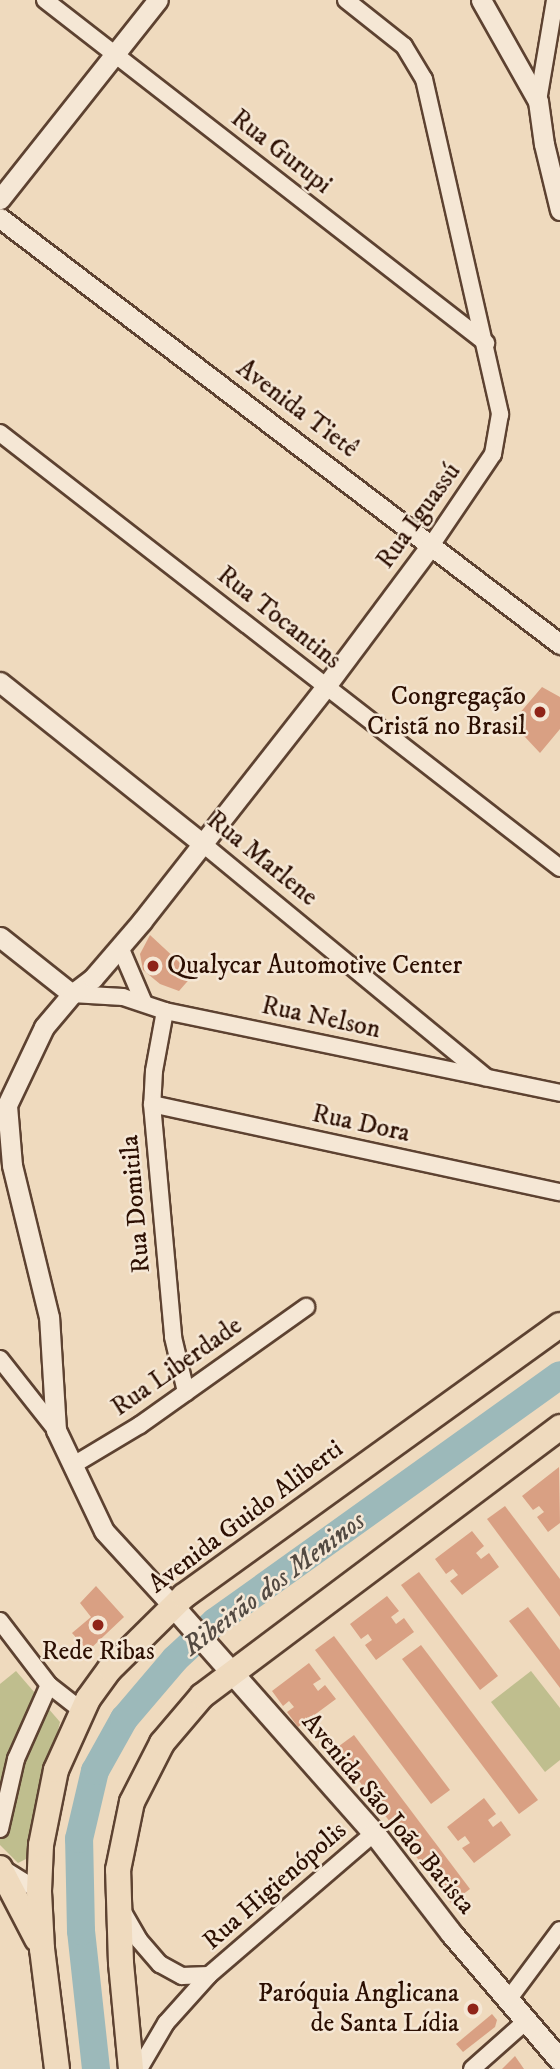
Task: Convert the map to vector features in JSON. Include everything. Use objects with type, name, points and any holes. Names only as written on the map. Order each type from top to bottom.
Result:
[{"type":"main road","name":"Avenida Guido Aliberti","points":[[57,2069],[42,1949],[39,1891],[46,1811],[56,1770],[81,1710],[110,1669],[177,1612],[560,1325]]},
{"type":"main road","points":[[131,2069],[121,1963],[120,1860],[126,1820],[136,1793],[162,1743],[225,1668],[560,1427]]},
{"type":"main road","name":"Avenida São João Batista","points":[[177,1612],[374,1833],[451,1933],[560,2060]]},
{"type":"main road","points":[[0,1867],[42,1949]]},
{"type":"street","name":"Rua Gurupi","points":[[45,0],[486,343]]},
{"type":"street","points":[[0,199],[158,0]]},
{"type":"street","name":"Rua Iguassú","points":[[56,1430],[49,1317],[12,1165],[6,1105],[33,1045],[72,994],[93,978],[120,947],[204,844],[326,686],[482,475],[499,436],[500,414],[486,343],[424,79],[404,47],[346,0]]},
{"type":"street","points":[[481,0],[538,101]]},
{"type":"street","points":[[555,0],[538,101],[544,144],[560,210]]},
{"type":"street","name":"Avenida Tietê","points":[[0,218],[560,644]]},
{"type":"street","name":"Rua Tocantins","points":[[0,433],[560,868]]},
{"type":"street","name":"Rua Marlene","points":[[0,682],[204,844],[488,1079]]},
{"type":"street","points":[[0,937],[72,994]]},
{"type":"street","points":[[120,947],[144,1003]]},
{"type":"street","name":"Rua Nelson","points":[[72,994],[110,994],[165,1011],[560,1093]]},
{"type":"street","name":"Rua Domitila","points":[[165,1011],[153,1071],[152,1104],[173,1337],[186,1392]]},
{"type":"street","name":"Rua Dora","points":[[152,1104],[560,1192]]},
{"type":"street","name":"Rua Liberdade","points":[[75,1464],[140,1426],[306,1307]]},
{"type":"street","points":[[0,1359],[56,1430],[75,1464],[104,1531],[177,1612]]},
{"type":"street","points":[[0,1621],[49,1685],[81,1710]]},
{"type":"street","points":[[0,1829],[16,1759],[49,1685]]},
{"type":"street","name":"Rua Higienópolis","points":[[139,2069],[166,2022],[209,1975],[374,1833]]},
{"type":"street","points":[[0,1867],[39,1891]]},
{"type":"street","name":"Rua Higienópolis","points":[[120,1907],[139,1940],[160,1964],[181,1976],[209,1975]]},
{"type":"street","points":[[508,2000],[560,1930]]},
{"type":"street","points":[[472,2069],[526,2021]]},
{"type":"shaded area","points":[[16,1671],[60,1722],[26,1859],[18,1863],[0,1845],[0,1684]]},
{"type":"shaded area","points":[[531,1671],[560,1708],[560,1760],[545,1772],[491,1702]]},
{"type":"building","name":"Congregação Cristã no Brasil","points":[[542,687],[560,697],[560,729],[540,753],[525,737],[507,728]]},
{"type":"building","points":[[150,935],[193,975],[179,991],[160,984],[143,970],[140,954]]},
{"type":"building","points":[[559,1467],[560,1523],[548,1532],[537,1517],[544,1512],[539,1506],[533,1510],[522,1496]]},
{"type":"building","points":[[505,1506],[560,1579],[560,1617],[487,1519]]},
{"type":"building","points":[[472,1531],[484,1546],[476,1553],[481,1559],[489,1553],[499,1567],[462,1595],[450,1581],[458,1575],[453,1569],[446,1574],[435,1559]]},
{"type":"building","points":[[419,1572],[498,1676],[480,1690],[401,1585]]},
{"type":"building","name":"Rede Ribas","points":[[96,1586],[124,1617],[88,1651],[72,1633],[91,1617],[80,1603]]},
{"type":"building","points":[[387,1596],[399,1611],[391,1617],[396,1624],[404,1618],[414,1632],[376,1660],[365,1645],[372,1640],[368,1634],[361,1639],[350,1624]]},
{"type":"building","points":[[528,1607],[560,1650],[560,1688],[509,1621]]},
{"type":"building","points":[[334,1636],[450,1790],[431,1804],[315,1650]]},
{"type":"building","points":[[421,1645],[538,1800],[519,1814],[402,1659]]},
{"type":"building","points":[[309,1663],[321,1679],[313,1684],[318,1691],[325,1685],[336,1699],[298,1727],[287,1712],[294,1707],[289,1701],[283,1706],[272,1691]]},
{"type":"building","points":[[354,1735],[470,1889],[451,1903],[335,1749]]},
{"type":"building","points":[[484,1798],[496,1814],[488,1820],[493,1827],[501,1821],[511,1835],[474,1863],[462,1848],[470,1843],[465,1836],[458,1841],[447,1827]]},
{"type":"building","points":[[492,2014],[497,2020],[495,2027],[463,2052],[456,2044]]},
{"type":"building","points":[[515,2056],[524,2069],[502,2069]]},
{"type":"waterway","name":"Ribeirão dos Meninos","points":[[96,2069],[81,1931],[79,1839],[95,1771],[124,1719],[175,1659],[215,1622],[560,1375]]},
{"type":"place","name":"Congregação Cristã no Brasil","points":[[540,712]]},
{"type":"place","name":"Qualycar Automotive Center","points":[[153,966]]},
{"type":"place","name":"Rede Ribas","points":[[98,1625]]},
{"type":"place","name":"Paróquia Anglicana de Santa Lídia","points":[[473,2009]]}]
